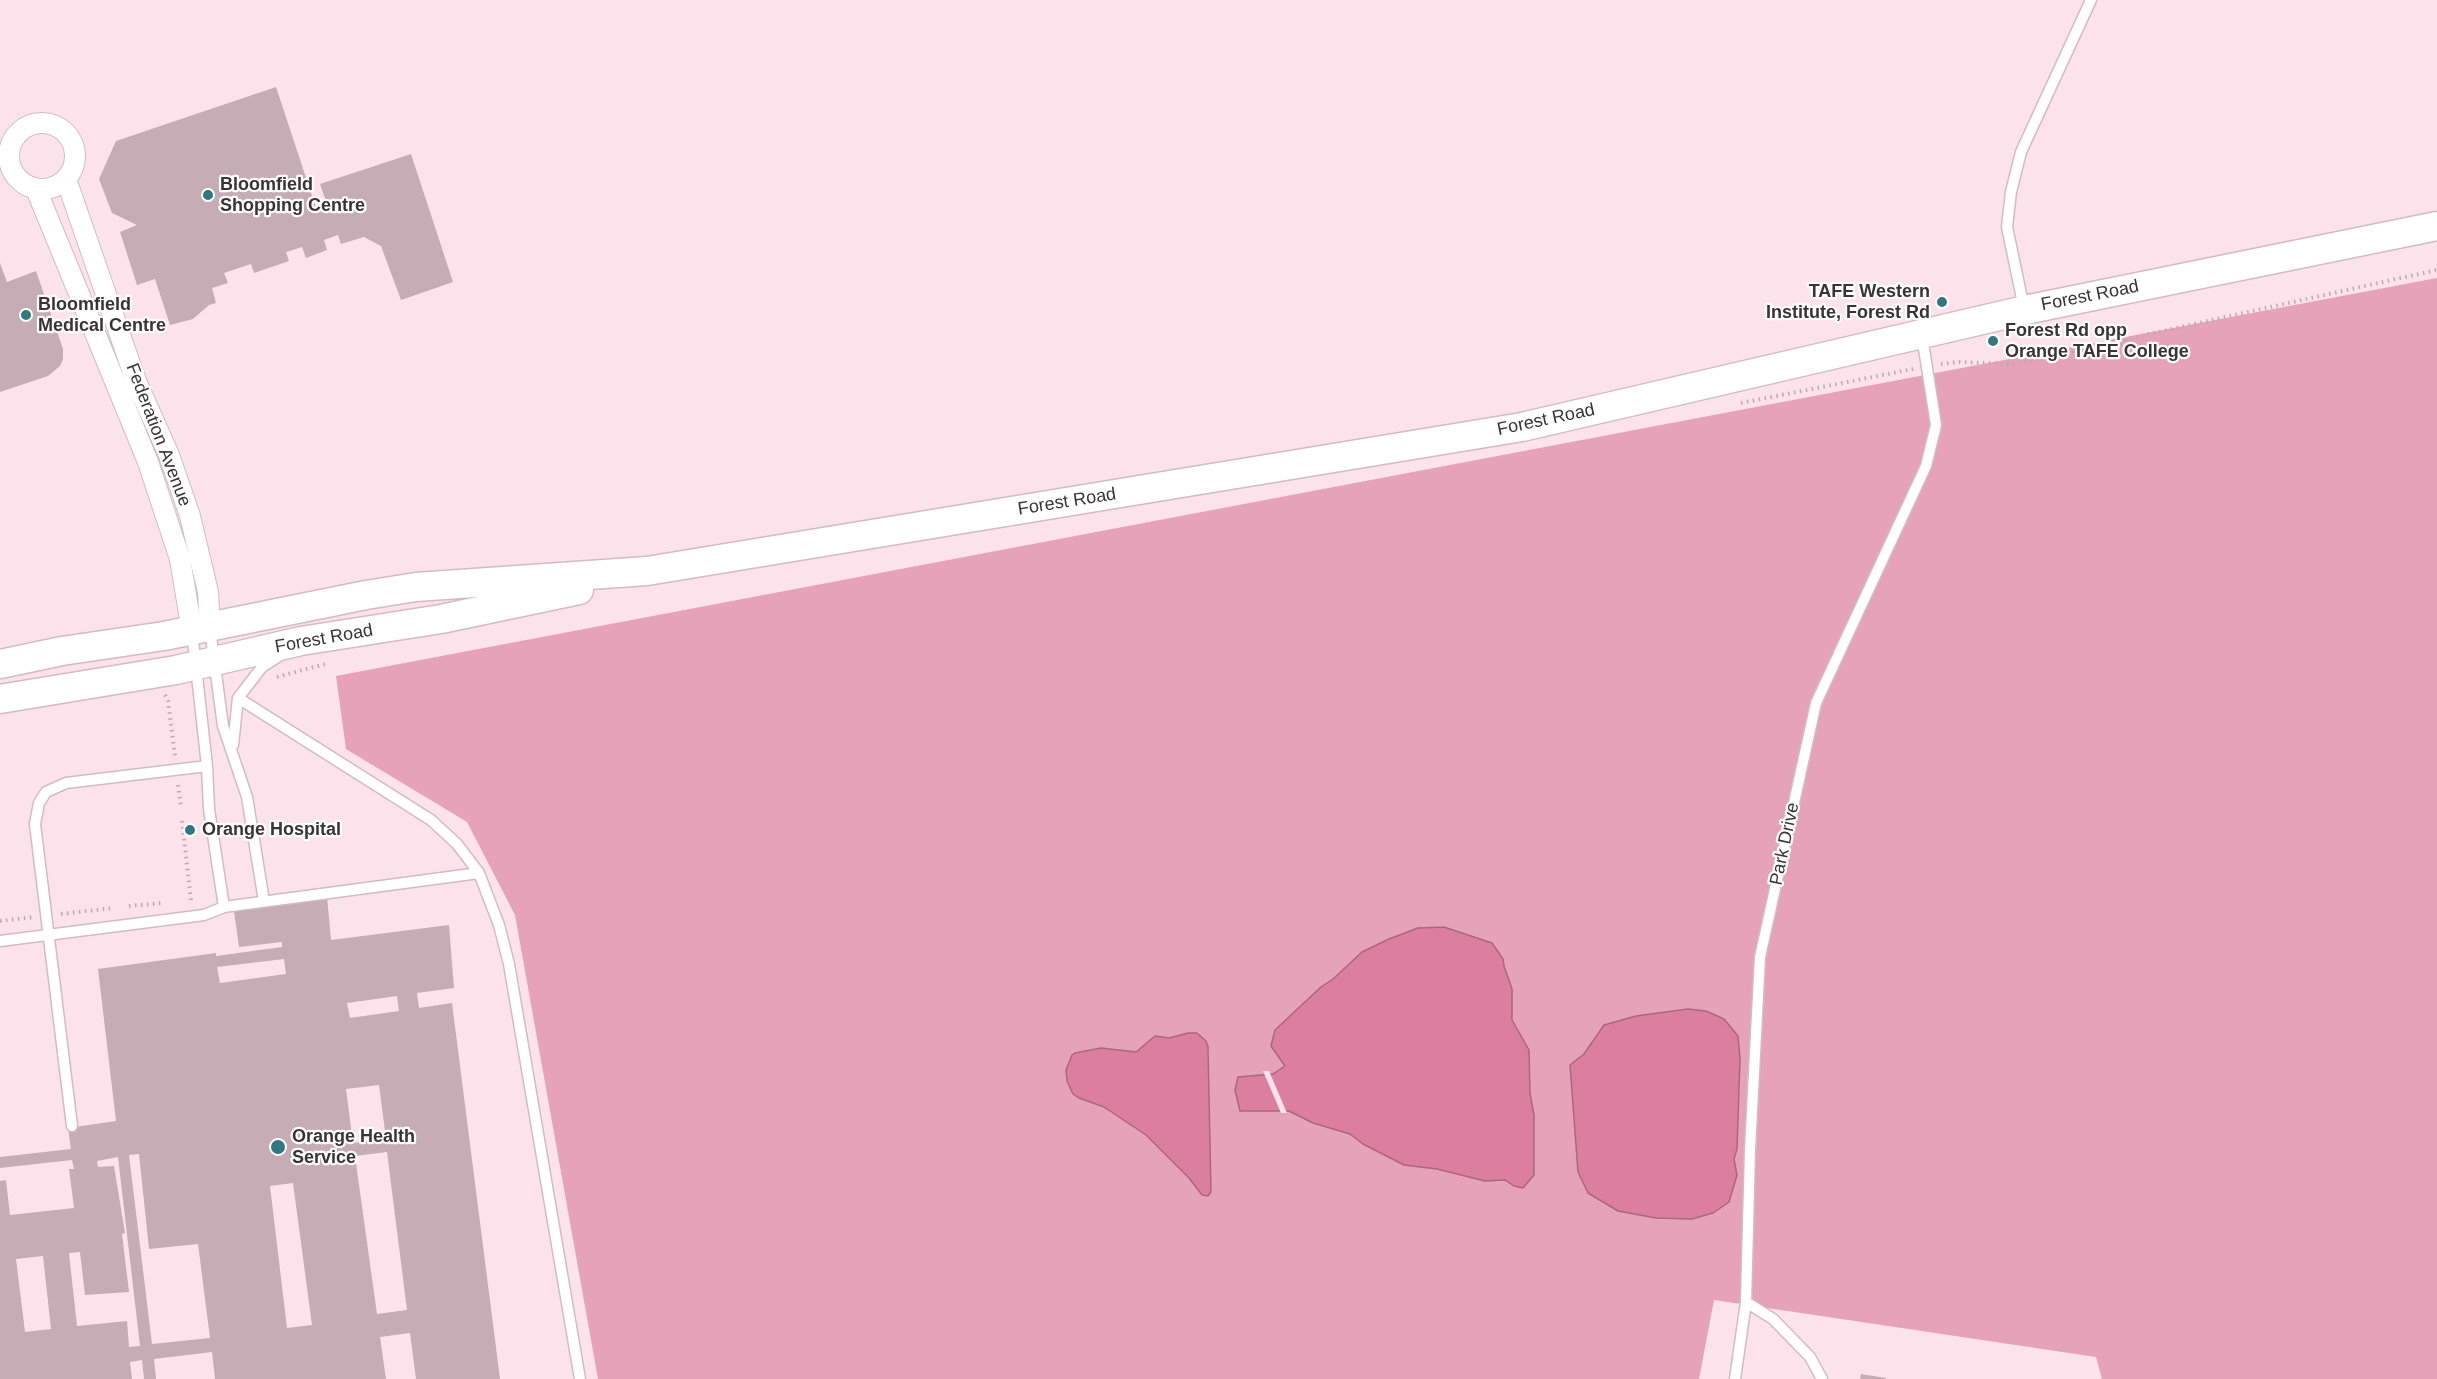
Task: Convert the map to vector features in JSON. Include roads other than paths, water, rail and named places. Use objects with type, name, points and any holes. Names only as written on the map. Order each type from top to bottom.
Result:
[{"type":"main road","name":"Forest Road","points":[[0,664],[62,651],[201,629],[416,587],[647,571],[1522,427],[2025,310],[2437,226]]},
{"type":"main road","name":"Forest Road","points":[[0,699],[206,663],[301,641],[441,619],[614,583],[647,571]]},
{"type":"street","points":[[45,123],[64,131],[74,147],[74,164],[66,178],[52,188],[36,189],[5,168],[15,136],[28,125],[45,123]]},
{"type":"street","name":"Federation Avenue","points":[[66,178],[136,381],[169,455],[190,516],[208,592],[201,629]]},
{"type":"street","name":"Federation Avenue","points":[[36,189],[148,462],[201,629]]},
{"type":"lane","points":[[2025,310],[2007,227],[2011,192],[2021,152],[2091,0]]},
{"type":"lane","name":"Park Drive","points":[[1735,1379],[1746,1302],[1750,1150],[1760,957],[1816,703],[1926,466],[1936,425],[1921,335]]},
{"type":"lane","points":[[201,629],[206,663],[223,726],[247,797],[264,901]]},
{"type":"lane","points":[[201,629],[206,663],[209,809],[224,907]]},
{"type":"lane","points":[[233,752],[233,729],[238,698],[262,667],[301,641]]},
{"type":"lane","points":[[238,698],[431,820],[457,844],[479,873],[499,926],[509,964],[580,1379]]},
{"type":"lane","points":[[72,1126],[35,824],[39,803],[46,792],[66,783],[207,766]]},
{"type":"lane","points":[[0,941],[204,915],[224,907],[479,873]]},
{"type":"lane","points":[[1746,1302],[1773,1319],[1810,1357],[1822,1379]]},
{"type":"place","name":"Bloomfield Shopping Centre","points":[[208,195]]},
{"type":"place","name":"TAFE Western Institute, Forest Rd","points":[[1942,302]]},
{"type":"place","name":"Bloomfield Medical Centre","points":[[26,315]]},
{"type":"place","name":"Forest Rd opp Orange TAFE College","points":[[1993,341]]},
{"type":"place","name":"Orange Hospital","points":[[190,830]]},
{"type":"place","name":"Orange Health Service","points":[[278,1147]]}]
